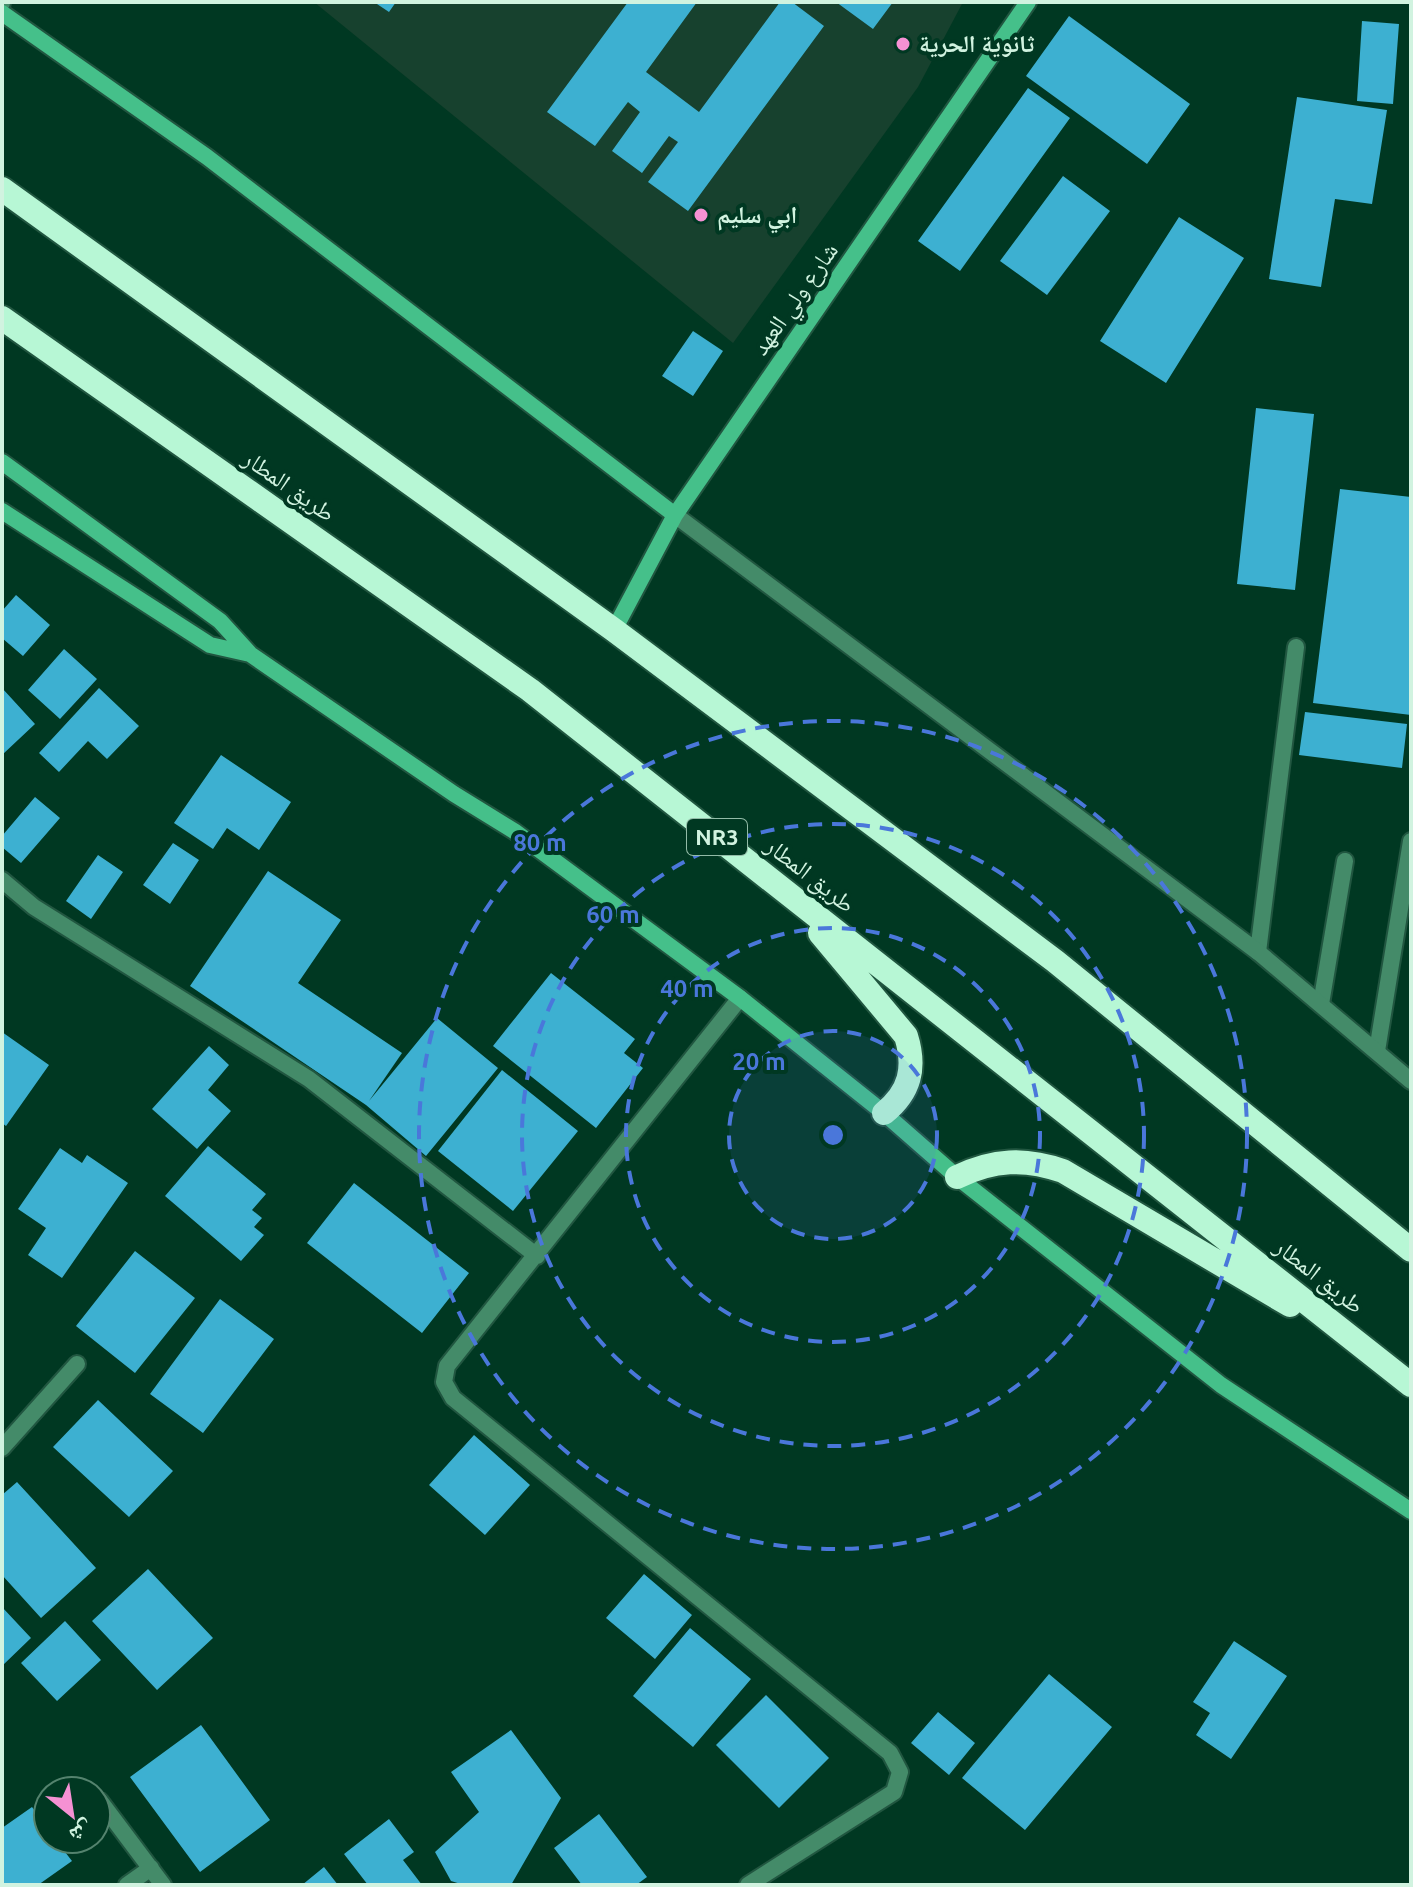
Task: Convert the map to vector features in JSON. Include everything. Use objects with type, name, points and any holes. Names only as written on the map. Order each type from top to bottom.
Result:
[{"type":"highway","points":[[2,189],[614,630],[1055,961],[1411,1250]]},
{"type":"highway","name":"طريق المطار","points":[[2,318],[530,690],[1411,1385]]},
{"type":"highway","points":[[782,889],[906,1036],[911,1052],[909,1082],[884,1113]]},
{"type":"highway","points":[[957,1177],[977,1167],[1009,1161],[1042,1164],[1063,1171],[1370,1353]]},
{"type":"street","name":"شارع ولي العهد","points":[[614,630],[675,515],[1028,2]]},
{"type":"street","points":[[2,13],[207,157],[675,515],[1258,952],[1411,1081]]},
{"type":"street","points":[[2,462],[220,621],[250,654],[441,785],[514,831],[740,998],[884,1113],[957,1177],[1221,1385],[1411,1511]]},
{"type":"street","points":[[2,511],[210,645],[250,654]]},
{"type":"street","points":[[1258,952],[1296,647]]},
{"type":"street","points":[[1377,1051],[1411,841]]},
{"type":"street","points":[[1321,1004],[1345,861]]},
{"type":"street","points":[[2,880],[34,907],[309,1079],[537,1256]]},
{"type":"street","points":[[740,998],[447,1366],[444,1382],[453,1398],[890,1753],[900,1772],[894,1792],[748,1885]]},
{"type":"street","points":[[2,1448],[77,1364]]},
{"type":"street","points":[[112,1817],[163,1885]]},
{"type":"street","points":[[127,1885],[151,1868]]},
{"type":"shaded area","name":"ابي سليم","points":[[314,2],[963,2],[918,87],[733,343]]},
{"type":"building","points":[[374,2],[396,2],[389,12]]},
{"type":"building","points":[[628,2],[697,2],[646,72],[699,112],[780,2],[792,2],[824,26],[688,211],[648,182],[678,142],[669,136],[642,173],[612,151],[640,112],[628,102],[595,146],[547,112]]},
{"type":"building","points":[[836,2],[893,2],[873,29]]},
{"type":"building","points":[[1069,16],[1190,104],[1147,164],[1026,76]]},
{"type":"building","points":[[1362,21],[1399,24],[1393,104],[1357,101]]},
{"type":"building","points":[[1028,88],[1070,118],[960,271],[918,241]]},
{"type":"building","points":[[1297,97],[1387,110],[1372,204],[1335,199],[1321,287],[1269,279]]},
{"type":"building","points":[[1063,176],[1110,211],[1047,295],[1000,261]]},
{"type":"building","points":[[1179,217],[1244,258],[1166,383],[1100,341]]},
{"type":"building","points":[[693,331],[723,351],[693,396],[662,376]]},
{"type":"building","points":[[1256,408],[1314,414],[1295,590],[1237,584]]},
{"type":"building","points":[[1340,489],[1411,497],[1411,715],[1313,703]]},
{"type":"building","points":[[16,595],[50,625],[23,656],[2,638],[2,611]]},
{"type":"building","points":[[64,649],[97,679],[60,719],[28,690]]},
{"type":"building","points":[[2,688],[35,724],[2,755]]},
{"type":"building","points":[[99,688],[139,726],[107,759],[88,741],[59,772],[39,753]]},
{"type":"building","points":[[1305,712],[1407,724],[1402,768],[1299,755]]},
{"type":"building","points":[[221,755],[291,802],[259,850],[227,828],[213,849],[174,823]]},
{"type":"building","points":[[35,797],[60,818],[21,863],[2,847],[2,836]]},
{"type":"building","points":[[173,843],[199,860],[170,904],[143,885]]},
{"type":"building","points":[[98,855],[123,872],[91,919],[66,901]]},
{"type":"building","points":[[268,871],[341,920],[298,983],[402,1053],[369,1101],[437,1018],[498,1068],[426,1156],[366,1105],[190,986]]},
{"type":"building","points":[[551,973],[635,1039],[624,1053],[643,1068],[596,1128],[493,1046]]},
{"type":"building","points":[[2,1032],[49,1065],[6,1126],[2,1123]]},
{"type":"building","points":[[209,1046],[229,1065],[208,1090],[231,1111],[197,1149],[152,1109]]},
{"type":"building","points":[[502,1070],[578,1131],[513,1211],[438,1151]]},
{"type":"building","points":[[208,1146],[266,1194],[252,1210],[262,1218],[254,1227],[264,1235],[241,1261],[165,1196]]},
{"type":"building","points":[[60,1148],[82,1163],[87,1155],[128,1183],[62,1278],[28,1255],[46,1228],[18,1209]]},
{"type":"building","points":[[354,1183],[469,1273],[422,1333],[307,1243]]},
{"type":"building","points":[[135,1251],[195,1298],[135,1373],[76,1326]]},
{"type":"building","points":[[220,1299],[274,1339],[203,1433],[150,1394]]},
{"type":"building","points":[[98,1400],[173,1471],[129,1517],[53,1447]]},
{"type":"building","points":[[474,1435],[530,1485],[485,1535],[429,1485]]},
{"type":"building","points":[[17,1482],[96,1568],[41,1618],[2,1575],[2,1495]]},
{"type":"building","points":[[148,1569],[213,1638],[157,1690],[92,1621]]},
{"type":"building","points":[[644,1574],[692,1615],[655,1659],[606,1618]]},
{"type":"building","points":[[2,1607],[31,1638],[2,1666]]},
{"type":"building","points":[[65,1621],[101,1660],[57,1701],[21,1663]]},
{"type":"building","points":[[690,1628],[751,1679],[693,1747],[633,1696]]},
{"type":"building","points":[[1234,1641],[1287,1676],[1231,1759],[1196,1735],[1210,1713],[1193,1702]]},
{"type":"building","points":[[1049,1674],[1112,1727],[1025,1830],[962,1778]]},
{"type":"building","points":[[766,1695],[829,1758],[779,1808],[716,1745]]},
{"type":"building","points":[[938,1712],[975,1743],[949,1775],[911,1743]]},
{"type":"building","points":[[201,1725],[270,1820],[200,1872],[130,1777]]},
{"type":"building","points":[[511,1730],[561,1798],[511,1885],[464,1885],[451,1881],[435,1852],[479,1812],[451,1772]]},
{"type":"building","points":[[32,1807],[32,1855],[67,1855],[72,1861],[38,1885],[2,1885],[2,1828]]},
{"type":"building","points":[[599,1814],[647,1877],[636,1885],[582,1885],[554,1848]]},
{"type":"building","points":[[389,1819],[414,1852],[403,1860],[422,1885],[368,1885],[344,1854]]},
{"type":"building","points":[[324,1867],[338,1885],[302,1885]]},
{"type":"place","name":"ثانوية الحرية","points":[[903,44]]},
{"type":"place","name":"ابي سليم","points":[[701,215]]}]
